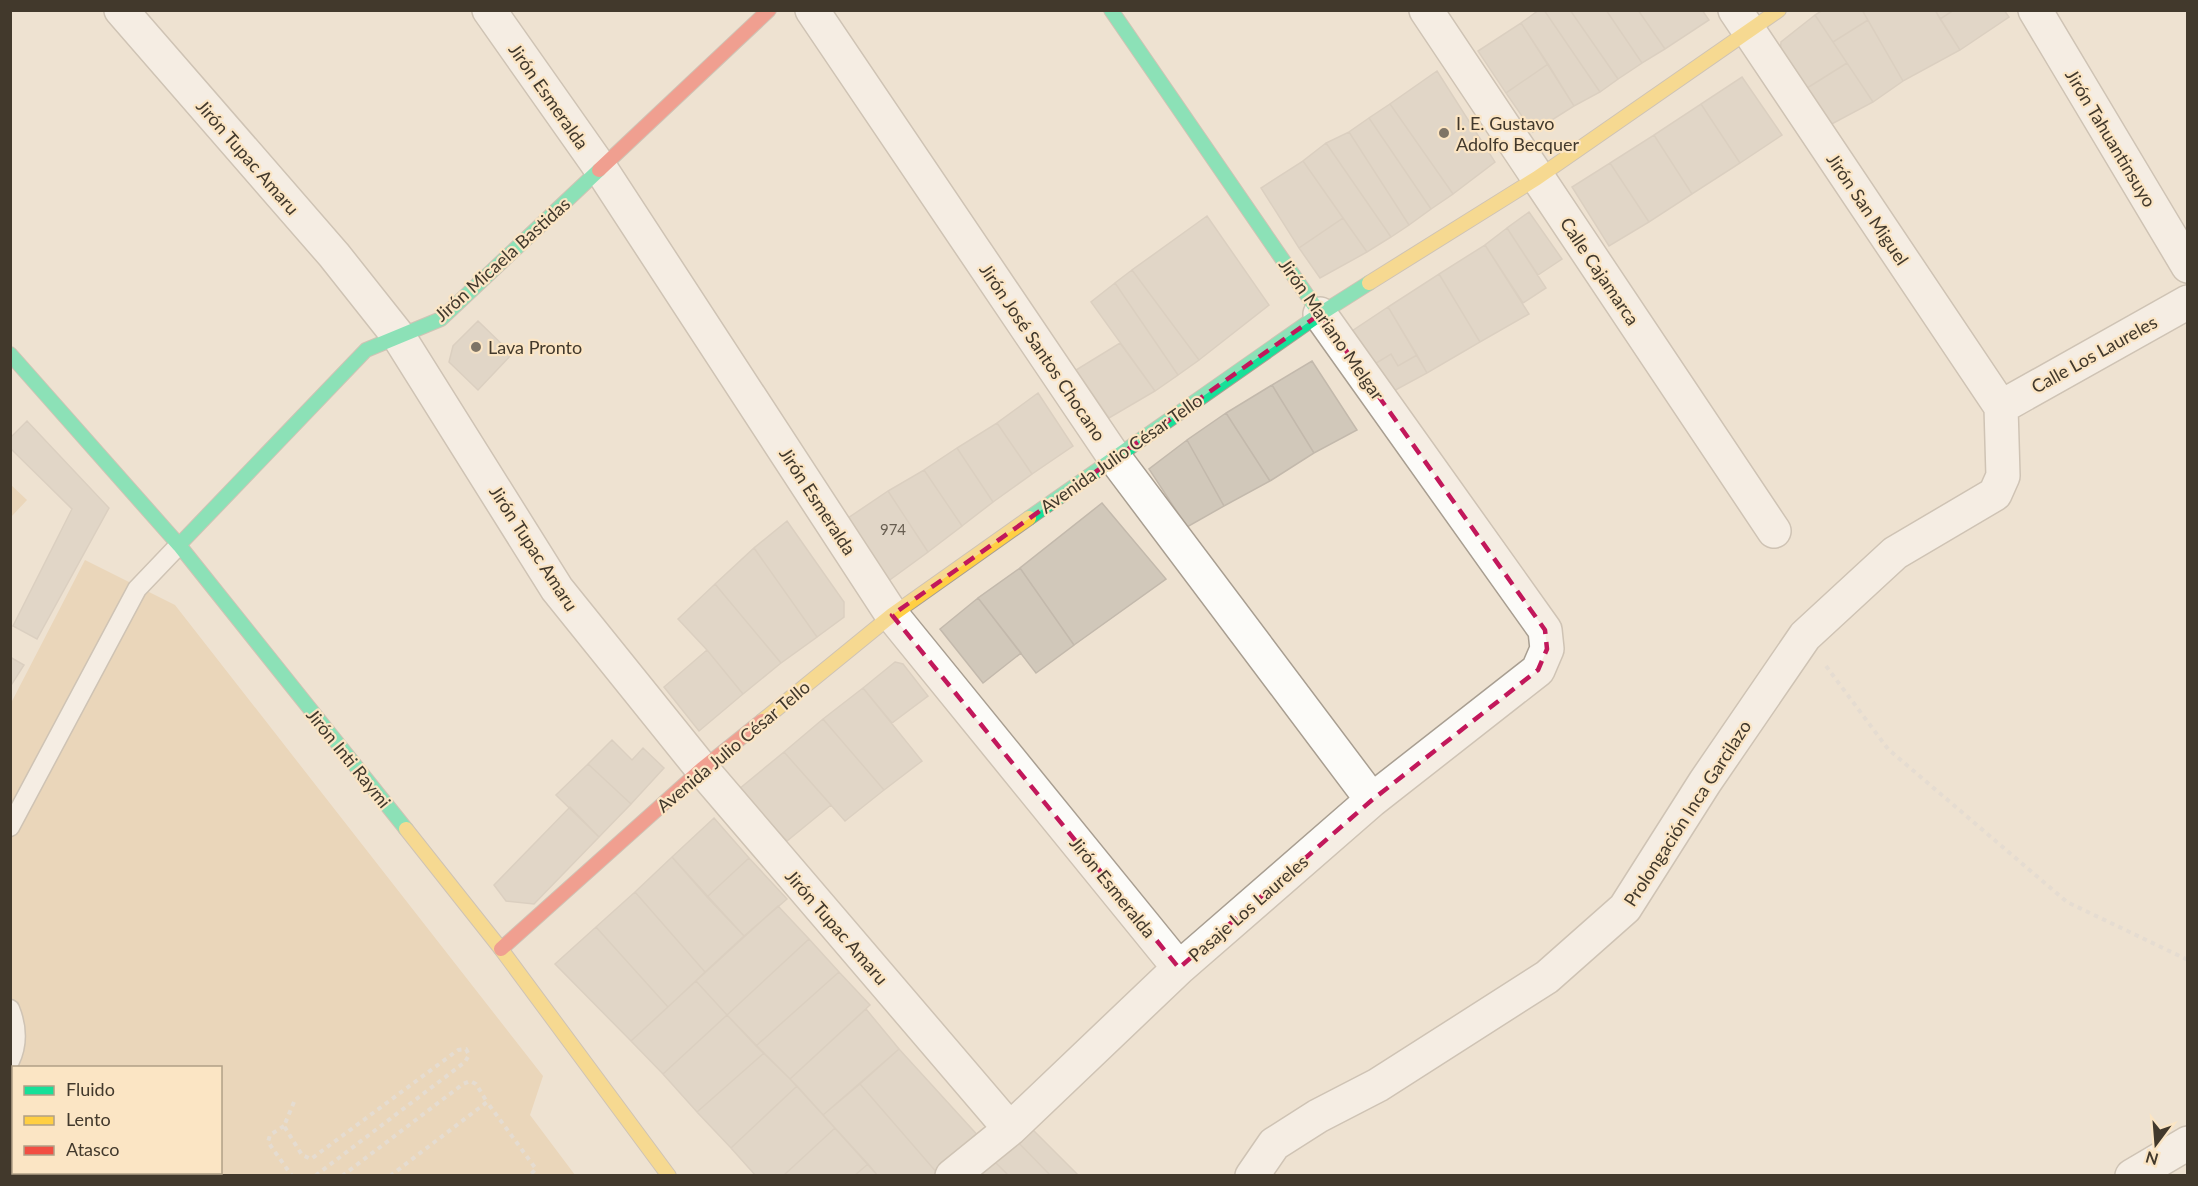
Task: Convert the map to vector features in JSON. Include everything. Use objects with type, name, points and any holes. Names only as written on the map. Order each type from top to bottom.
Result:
[{"type":"street","name":"Jirón Tupac Amaru","points":[[121,10],[334,255],[399,337],[557,589],[702,769],[1010,1129]]},
{"type":"street","name":"Jirón Esmeralda","points":[[489,10],[601,169],[892,615],[1179,968]]},
{"type":"street","name":"Jirón Micaela Bastidas","points":[[179,545],[366,350],[441,319],[769,10]]},
{"type":"street","name":"Jirón José Santos Chocano","points":[[812,10],[1114,457],[1372,800]]},
{"type":"street","name":"Jirón Mariano Melgar","points":[[1111,10],[1320,314],[1545,630],[1546,649]]},
{"type":"street","name":"Calle Cajamarca","points":[[1425,10],[1774,531]]},
{"type":"street","name":"Avenida Julio César Tello","points":[[501,949],[702,769],[892,615],[1320,314],[1537,178],[1742,21],[1779,10]]},
{"type":"street","name":"Jirón Tahuantinsuyo","points":[[2036,10],[2187,266]]},
{"type":"street","name":"Jirón San Miguel","points":[[1742,21],[2001,407]]},
{"type":"street","name":"Calle Los Laureles","points":[[2001,407],[2187,302]]},
{"type":"street","name":"Jirón Inti Raymi","points":[[10,354],[179,545],[501,949],[669,1176]]},
{"type":"street","name":"Prolongación Inca Garcilazo","points":[[1252,1176],[1274,1144],[1318,1116],[1378,1085],[1547,977],[1624,908],[1705,782],[1805,636],[1896,553],[1995,494],[2003,476],[2001,407]]},
{"type":"street","name":"Pasaje Los Laureles","points":[[952,1176],[1010,1129],[1179,968],[1372,800],[1538,670],[1546,649]]},
{"type":"street","points":[[2132,1176],[2187,1143]]},
{"type":"lane","points":[[10,827],[137,589],[179,545]]},
{"type":"lane","points":[[10,1009],[15,1018],[16,1036],[10,1061]]},
{"type":"path","points":[[1805,636],[1888,749],[2067,902],[2187,960]]},
{"type":"path","points":[[284,1126],[302,1155],[311,1159],[458,1050],[466,1049],[469,1055],[465,1062],[315,1176]]},
{"type":"path","points":[[342,1176],[463,1084],[470,1082],[476,1084],[536,1169],[529,1176]]},
{"type":"path","points":[[292,1176],[268,1142],[270,1135],[284,1126],[294,1102]]},
{"type":"path","points":[[390,1176],[487,1102]]},
{"type":"highlighted area","points":[[1320,314],[1545,630],[1547,649],[1538,670],[1372,800],[1179,968],[892,615]]},
{"type":"shaded area","points":[[10,484],[27,500],[11,517],[10,517]]},
{"type":"shaded area","points":[[85,560],[175,605],[543,1076],[530,1115],[575,1175],[11,1175],[10,705]]},
{"type":"building","points":[[1539,10],[1544,10],[1600,92],[1574,106],[1521,23]]},
{"type":"building","points":[[1544,10],[1570,10],[1618,79],[1600,92]]},
{"type":"building","points":[[1570,10],[1606,10],[1642,63],[1618,79]]},
{"type":"building","points":[[1606,10],[1638,10],[1665,49],[1642,63]]},
{"type":"building","points":[[1638,10],[1702,10],[1709,20],[1665,49]]},
{"type":"building","points":[[1823,10],[1862,10],[1868,20],[1833,42],[1815,15]]},
{"type":"building","points":[[1862,10],[1935,10],[1960,50],[1903,81]]},
{"type":"building","points":[[1935,10],[1954,10],[1940,19]]},
{"type":"building","points":[[1954,10],[2004,10],[2009,17],[1960,50],[1940,19]]},
{"type":"building","points":[[1815,15],[1847,63],[1804,90],[1780,55],[1781,42]]},
{"type":"building","points":[[1868,20],[1903,81],[1873,102],[1833,42]]},
{"type":"building","points":[[1521,23],[1548,64],[1506,93],[1478,51]]},
{"type":"building","points":[[1847,63],[1873,102],[1828,126],[1804,90]]},
{"type":"building","points":[[1548,64],[1574,106],[1533,132],[1506,93]]},
{"type":"building","name":"I. E. Gustavo Adolfo Becquer","points":[[1437,71],[1495,162],[1453,194],[1390,104]]},
{"type":"building","points":[[1742,77],[1782,135],[1740,163],[1701,104]]},
{"type":"building","points":[[1390,104],[1453,194],[1431,209],[1369,118]]},
{"type":"building","points":[[1701,104],[1740,163],[1692,194],[1654,135]]},
{"type":"building","points":[[1369,118],[1431,209],[1409,225],[1349,132]]},
{"type":"building","points":[[1349,132],[1409,225],[1391,237],[1326,143]]},
{"type":"building","points":[[1654,135],[1692,194],[1649,222],[1610,163]]},
{"type":"building","points":[[1326,143],[1391,237],[1367,252],[1303,161]]},
{"type":"building","points":[[1303,161],[1343,218],[1299,248],[1261,188]]},
{"type":"building","name":"I. E. Gustavo Adolfo Becquer","points":[[1610,163],[1649,222],[1609,246],[1572,187]]},
{"type":"building","points":[[1529,212],[1562,259],[1538,275],[1507,228]]},
{"type":"building","points":[[1207,216],[1269,305],[1199,360],[1132,270]]},
{"type":"building","points":[[1343,218],[1367,252],[1320,278],[1299,248]]},
{"type":"building","points":[[1507,228],[1546,288],[1523,303],[1485,245]]},
{"type":"building","points":[[1485,245],[1529,314],[1480,342],[1439,274]]},
{"type":"building","points":[[1132,270],[1199,360],[1178,375],[1115,283]]},
{"type":"building","points":[[1439,274],[1480,342],[1427,373],[1388,307]]},
{"type":"building","points":[[1115,283],[1178,375],[1155,391],[1091,302]]},
{"type":"building","points":[[1388,307],[1417,355],[1398,366],[1391,354],[1373,365],[1352,331]]},
{"type":"building","points":[[478,321],[512,354],[478,390],[449,362],[453,346]]},
{"type":"building","points":[[1120,343],[1155,391],[1109,418],[1076,370]]},
{"type":"building","points":[[1391,354],[1398,366],[1417,355],[1427,373],[1390,393],[1373,365]]},
{"type":"building","points":[[1312,361],[1357,430],[1314,453],[1272,385]]},
{"type":"building","points":[[1272,385],[1314,453],[1270,481],[1226,413]]},
{"type":"building","points":[[1038,393],[1073,446],[1032,474],[997,423]]},
{"type":"building","points":[[1226,413],[1270,481],[1224,506],[1187,440]]},
{"type":"building","points":[[27,421],[109,508],[37,639],[13,626],[72,509],[10,448],[10,438]]},
{"type":"building","points":[[997,423],[1032,474],[993,502],[957,448]]},
{"type":"building","points":[[1187,440],[1224,506],[1187,527],[1149,469]]},
{"type":"building","points":[[957,448],[993,502],[962,526],[924,470]]},
{"type":"building","points":[[924,470],[962,526],[928,552],[888,491]]},
{"type":"building","points":[[888,491],[928,552],[887,582],[848,518]]},
{"type":"building","points":[[1102,503],[1166,579],[1074,645],[1020,568]]},
{"type":"building","points":[[787,521],[844,602],[844,617],[817,637],[754,548]]},
{"type":"building","points":[[754,548],[817,637],[781,663],[715,584]]},
{"type":"building","points":[[1020,568],[1074,645],[1036,673],[978,598]]},
{"type":"building","points":[[715,584],[781,663],[743,694],[678,619]]},
{"type":"building","points":[[978,598],[1021,653],[983,683],[940,629]]},
{"type":"building","points":[[707,650],[743,694],[699,731],[664,687]]},
{"type":"building","points":[[10,657],[24,665],[10,687]]},
{"type":"building","points":[[895,662],[903,664],[928,696],[892,723],[863,688]]},
{"type":"building","points":[[863,688],[922,761],[884,790],[823,719]]},
{"type":"building","points":[[823,719],[884,790],[845,821],[784,752]]},
{"type":"building","points":[[612,740],[632,760],[643,748],[664,768],[631,804],[588,764]]},
{"type":"building","points":[[784,752],[831,805],[787,841],[739,789]]},
{"type":"building","points":[[588,764],[631,804],[599,837],[556,795]]},
{"type":"building","points":[[570,807],[599,837],[534,904],[506,901],[494,885]]},
{"type":"building","points":[[714,818],[749,858],[707,897],[672,857]]},
{"type":"building","points":[[672,857],[744,936],[705,972],[635,892]]},
{"type":"building","points":[[749,858],[787,899],[744,936],[707,897]]},
{"type":"building","points":[[635,892],[705,972],[668,1007],[596,927]]},
{"type":"building","points":[[778,906],[809,939],[727,1015],[696,981]]},
{"type":"building","points":[[596,927],[668,1007],[631,1041],[555,964]]},
{"type":"building","points":[[809,939],[839,972],[756,1046],[727,1015]]},
{"type":"building","points":[[839,972],[870,1005],[790,1079],[756,1046]]},
{"type":"building","points":[[696,981],[727,1015],[663,1074],[631,1041]]},
{"type":"building","points":[[866,1009],[899,1049],[823,1115],[790,1079]]},
{"type":"building","points":[[727,1015],[764,1053],[697,1112],[663,1074]]},
{"type":"building","points":[[899,1049],[981,1139],[938,1174],[860,1084]]},
{"type":"building","points":[[764,1053],[797,1086],[731,1148],[697,1112]]},
{"type":"building","points":[[860,1084],[938,1174],[936,1176],[878,1176],[823,1115]]},
{"type":"building","points":[[797,1086],[835,1128],[783,1176],[756,1176],[731,1148]]},
{"type":"building","points":[[1024,1121],[1079,1176],[1051,1176],[1009,1133]]},
{"type":"building","points":[[835,1128],[868,1164],[854,1176],[783,1176]]},
{"type":"building","points":[[1009,1133],[1051,1176],[1009,1176],[986,1153]]},
{"type":"building","points":[[986,1153],[1009,1176],[967,1176]]},
{"type":"building","points":[[868,1164],[878,1176],[854,1176]]},
{"type":"traffic: fast","points":[[1111,10],[1320,314]]},
{"type":"traffic: fast","points":[[179,545],[366,350],[441,319],[599,170]]},
{"type":"traffic: fast","points":[[1029,518],[1320,314],[1369,283]]},
{"type":"traffic: fast","points":[[10,354],[179,545],[406,829]]},
{"type":"traffic: slow","points":[[1369,283],[1537,178],[1779,10]]},
{"type":"traffic: slow","points":[[762,721],[892,615],[1029,518]]},
{"type":"traffic: slow","points":[[406,829],[501,949],[669,1176]]},
{"type":"traffic: jam","points":[[599,170],[769,10]]},
{"type":"traffic: jam","points":[[501,949],[702,769],[762,721]]},
{"type":"place","name":"I. E. Gustavo Adolfo Becquer","points":[[1444,133]]},
{"type":"place","name":"Lava Pronto","points":[[476,347]]}]
